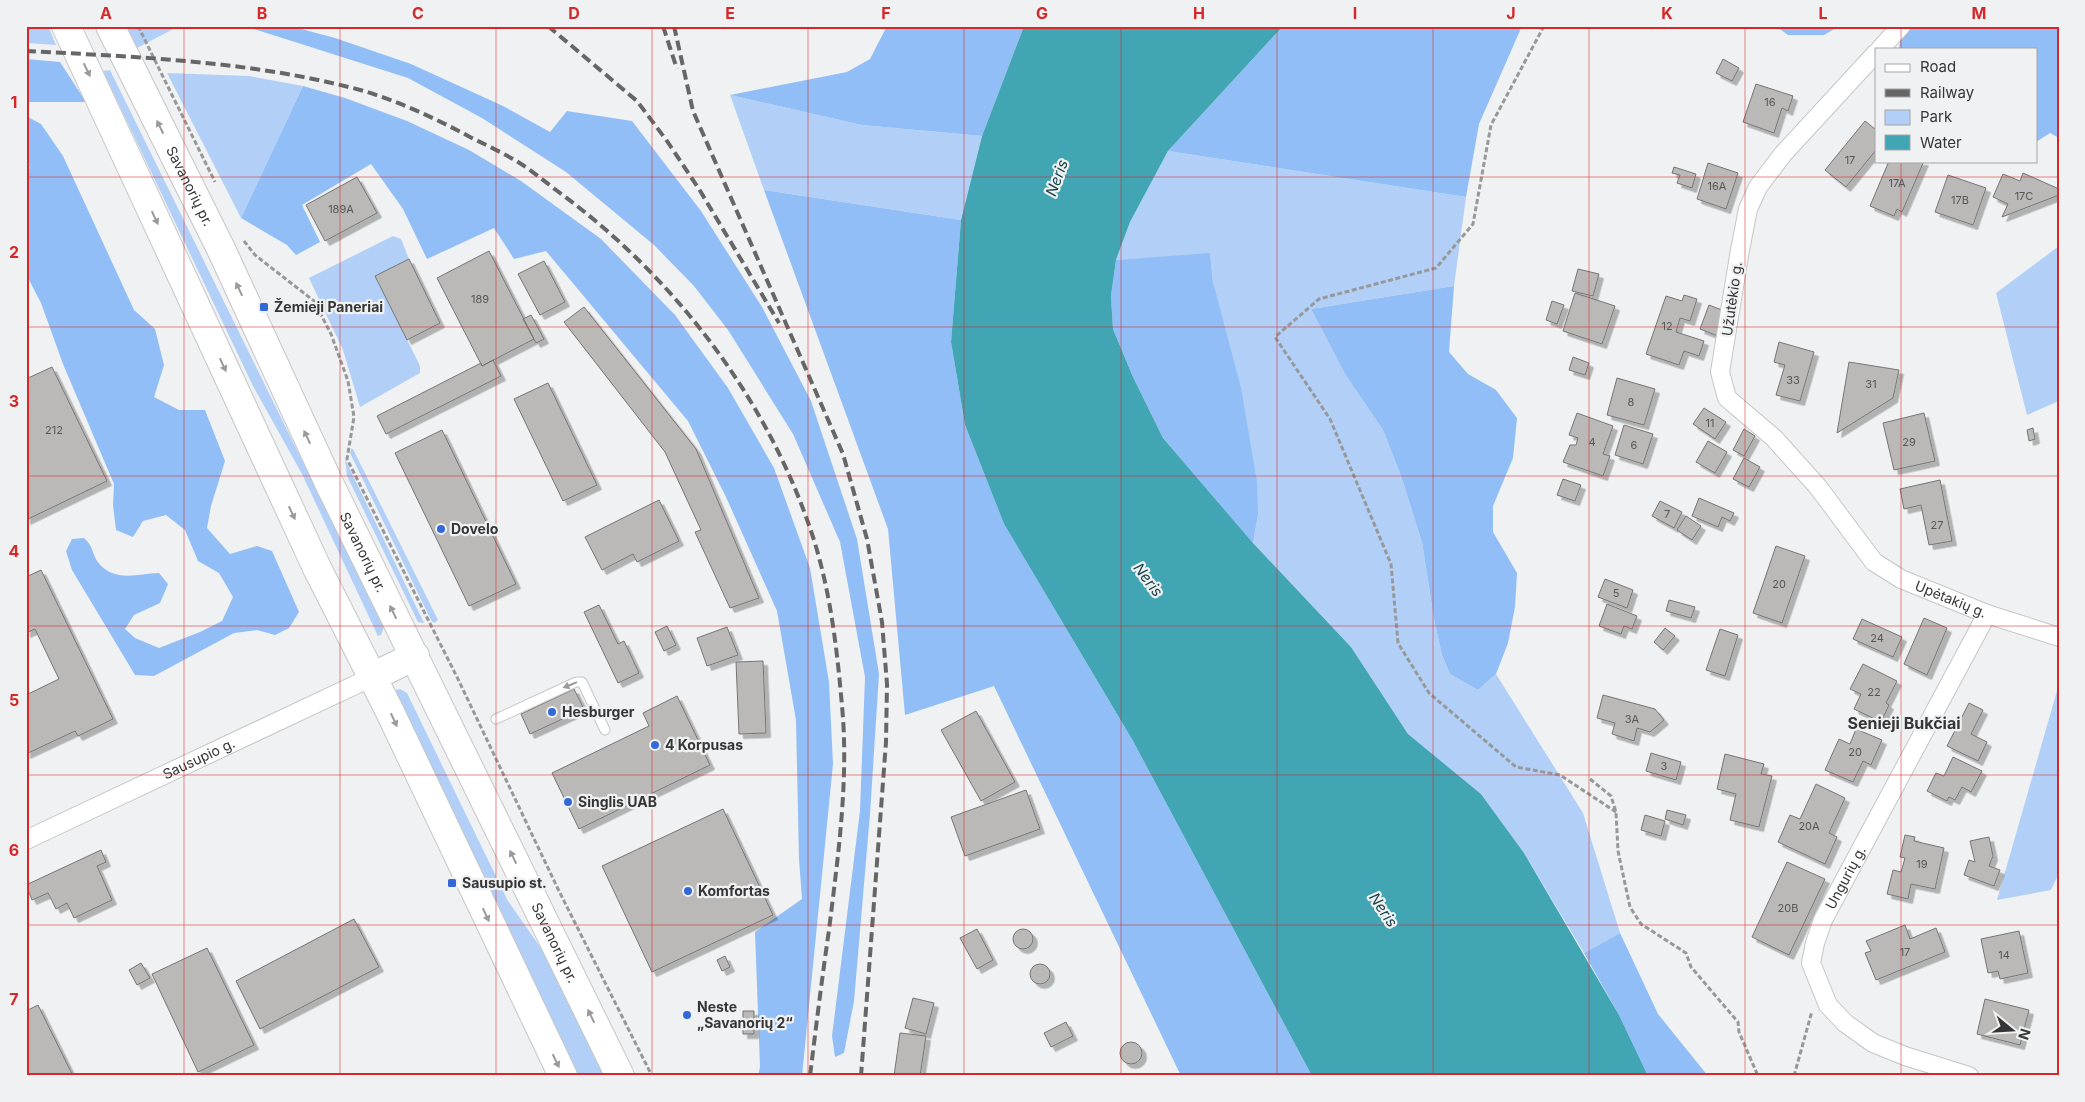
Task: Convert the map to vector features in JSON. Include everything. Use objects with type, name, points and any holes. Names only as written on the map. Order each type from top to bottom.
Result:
[{"type":"highway","points":[[66,26],[313,559],[372,677],[563,1076]]},
{"type":"highway","name":"Savanorių pr.","points":[[110,26],[221,249],[328,481],[620,1076]]},
{"type":"highway","points":[[372,677],[415,656]]},
{"type":"street","points":[[1881,48],[1901,26]]},
{"type":"street","name":"Užutėkio g.","points":[[1856,540],[1818,487],[1774,438],[1727,398],[1720,372],[1748,209],[1758,187],[1783,154],[1875,54]]},
{"type":"street","name":"Upėtakių g.","points":[[1856,540],[1874,562],[1901,579],[1987,614],[2059,638]]},
{"type":"street","name":"Ungurių g.","points":[[1969,1076],[1905,1056],[1873,1043],[1846,1023],[1828,1005],[1811,963],[1815,943],[1823,920],[1987,614]]},
{"type":"street","name":"Sausupio g.","points":[[26,840],[372,677]]},
{"type":"lane","points":[[496,719],[576,682],[582,682],[605,730]]},
{"type":"path","points":[[138,26],[217,186]]},
{"type":"path","points":[[1544,26],[1492,125],[1473,224],[1436,268],[1318,299],[1275,336],[1330,419],[1391,564],[1398,644],[1429,693],[1516,767],[1560,775],[1616,812]]},
{"type":"path","points":[[240,236],[255,255],[314,301],[330,334],[348,381],[354,418],[347,458],[458,679],[558,889],[652,1076]]},
{"type":"path","points":[[1590,779],[1611,796],[1616,812],[1618,852],[1630,907],[1641,924],[1686,953],[1691,966],[1738,1022],[1738,1032],[1758,1076]]},
{"type":"path","points":[[1794,1076],[1819,985]]},
{"type":"green space","points":[[26,26],[48,26],[56,45],[26,43]]},
{"type":"green space","points":[[126,26],[179,26],[137,48]]},
{"type":"green space","points":[[110,70],[384,627],[381,635],[378,636],[302,474],[253,386],[103,71]]},
{"type":"green space","points":[[167,73],[249,76],[303,86],[241,218]]},
{"type":"green space","points":[[730,95],[862,125],[982,136],[961,220],[764,190]]},
{"type":"green space","points":[[1168,151],[1466,197],[1454,286],[1311,309],[1345,374],[1383,430],[1401,476],[1422,542],[1434,619],[1442,655],[1450,674],[1478,690],[1496,674],[1583,813],[1620,933],[1584,953],[1524,853],[1481,794],[1408,734],[1351,647],[1253,543],[1258,515],[1213,282],[1210,254],[1116,260],[1130,222]]},
{"type":"green space","points":[[393,236],[401,239],[409,259],[376,276],[420,366],[420,373],[360,407],[343,350],[309,278]]},
{"type":"green space","points":[[2059,246],[2059,401],[2027,415],[1996,293]]},
{"type":"green space","points":[[351,449],[353,449],[438,620],[434,623],[350,453]]},
{"type":"green space","points":[[345,459],[424,623],[418,622],[347,476]]},
{"type":"green space","points":[[2059,684],[2059,873],[2051,890],[1997,900]]},
{"type":"green space","points":[[400,689],[407,693],[508,901],[550,961],[605,1076],[579,1076],[395,694],[396,690]]},
{"type":"shaded area","points":[[255,26],[290,26],[335,38],[411,64],[503,106],[550,132],[567,111],[632,121],[701,211],[762,307],[811,401],[857,539],[879,674],[870,814],[854,1001],[844,1053],[835,1057],[832,1036],[860,811],[865,677],[840,542],[793,434],[728,330],[694,286],[654,245],[566,172],[482,118],[408,78],[254,29]]},
{"type":"shaded area","points":[[887,26],[1024,26],[982,136],[862,125],[730,95],[847,72],[870,59]]},
{"type":"shaded area","points":[[1283,26],[1522,26],[1479,124],[1466,197],[1168,151]]},
{"type":"shaded area","points":[[1776,26],[1839,26],[1824,35],[1788,35]]},
{"type":"shaded area","points":[[1902,26],[2059,26],[2059,138],[2050,133],[2038,141],[2038,48],[1899,48]]},
{"type":"shaded area","points":[[26,59],[60,62],[86,102],[26,102]]},
{"type":"shaded area","points":[[303,86],[345,98],[407,121],[469,150],[521,181],[601,239],[675,315],[728,388],[774,468],[810,568],[829,682],[833,764],[802,1076],[758,1076],[760,1067],[755,932],[802,899],[799,859],[796,720],[777,611],[726,497],[688,421],[546,251],[514,259],[494,228],[427,259],[403,209],[371,164],[302,205],[320,242],[296,255],[287,245],[241,218]]},
{"type":"shaded area","points":[[26,116],[41,124],[63,156],[134,310],[155,329],[164,365],[154,397],[179,410],[205,410],[225,461],[211,506],[207,528],[230,554],[257,546],[272,551],[299,612],[289,628],[275,635],[257,630],[234,633],[154,676],[135,675],[72,570],[66,551],[72,539],[84,538],[91,547],[97,561],[110,572],[125,576],[159,573],[168,584],[160,603],[134,615],[125,629],[135,638],[159,648],[222,621],[233,597],[219,573],[198,561],[185,530],[166,515],[143,521],[133,537],[116,530],[113,505],[114,484],[63,364],[41,303],[26,274],[26,173],[30,168],[26,161]]},
{"type":"shaded area","points":[[764,190],[961,220],[951,342],[965,425],[1004,524],[1133,741],[1312,1076],[1181,1076],[994,686],[905,715],[888,529]]},
{"type":"shaded area","points":[[1210,253],[1213,282],[1241,388],[1257,482],[1258,515],[1253,543],[1163,438],[1133,377],[1113,329],[1111,296],[1116,260]]},
{"type":"shaded area","points":[[1454,286],[1449,352],[1468,374],[1496,390],[1517,418],[1513,458],[1493,506],[1493,532],[1517,573],[1515,607],[1508,643],[1496,674],[1478,690],[1450,674],[1442,655],[1434,619],[1422,542],[1401,476],[1383,430],[1345,374],[1311,309]]},
{"type":"shaded area","points":[[1620,933],[1658,1014],[1708,1076],[1648,1076],[1619,1015],[1584,953]]},
{"type":"water","name":"Neris","points":[[1024,26],[1283,26],[1168,151],[1130,222],[1116,260],[1111,296],[1113,329],[1133,377],[1163,438],[1253,543],[1351,647],[1408,734],[1481,794],[1524,853],[1619,1015],[1648,1076],[1312,1076],[1133,741],[1004,524],[965,425],[951,342],[961,220],[982,136]]},
{"type":"building","points":[[1723,59],[1739,68],[1732,81],[1716,73]]},
{"type":"building","points":[[1756,84],[1793,96],[1788,111],[1782,108],[1774,133],[1743,122]]},
{"type":"building","points":[[1865,121],[1875,129],[1875,151],[1846,187],[1825,170]]},
{"type":"building","points":[[1889,162],[1924,162],[1902,212],[1897,209],[1894,216],[1870,206]]},
{"type":"building","points":[[1708,163],[1738,173],[1726,209],[1697,199]]},
{"type":"building","points":[[1674,167],[1696,174],[1692,188],[1677,183],[1680,175],[1672,173]]},
{"type":"building","points":[[2023,173],[2059,189],[2059,195],[2002,217],[2008,204],[1993,197],[2003,174],[2020,181]]},
{"type":"building","points":[[1948,175],[1986,188],[1973,225],[1935,212]]},
{"type":"building","points":[[357,177],[377,213],[325,241],[306,205]]},
{"type":"building","points":[[489,251],[534,339],[482,366],[437,278]]},
{"type":"building","points":[[409,259],[440,323],[407,340],[375,276]]},
{"type":"building","points":[[544,261],[565,302],[540,315],[518,274]]},
{"type":"building","points":[[1578,269],[1599,274],[1593,296],[1572,291]]},
{"type":"building","points":[[1575,293],[1615,306],[1602,344],[1563,331]]},
{"type":"building","points":[[1684,295],[1697,299],[1690,321],[1680,318],[1676,332],[1704,341],[1699,356],[1684,351],[1679,365],[1646,354],[1666,296],[1682,301]]},
{"type":"building","points":[[1552,301],[1564,305],[1557,324],[1546,320]]},
{"type":"building","points":[[1709,305],[1727,312],[1718,336],[1700,329]]},
{"type":"building","points":[[584,307],[696,449],[759,598],[730,608],[695,532],[701,530],[665,452],[564,322]]},
{"type":"building","points":[[531,315],[544,339],[536,343],[523,319]]},
{"type":"building","points":[[1779,342],[1814,352],[1800,401],[1776,395],[1785,365],[1774,362]]},
{"type":"building","points":[[1573,357],[1589,363],[1585,375],[1569,370]]},
{"type":"building","points":[[493,360],[501,376],[386,434],[377,416],[481,363],[482,366]]},
{"type":"building","points":[[1849,362],[1899,370],[1893,398],[1837,433]]},
{"type":"building","points":[[52,367],[107,481],[26,520],[26,379]]},
{"type":"building","points":[[1617,378],[1655,389],[1644,425],[1607,415]]},
{"type":"building","points":[[548,383],[597,485],[563,501],[514,399]]},
{"type":"building","points":[[1704,408],[1726,422],[1715,439],[1693,424]]},
{"type":"building","points":[[1577,413],[1613,426],[1603,454],[1610,456],[1603,476],[1563,462],[1570,445],[1576,445],[1578,438],[1569,435]]},
{"type":"building","points":[[1924,413],[1935,461],[1894,470],[1883,423]]},
{"type":"building","points":[[1624,425],[1653,434],[1643,464],[1615,455]]},
{"type":"building","points":[[2033,428],[2035,439],[2029,441],[2027,430]]},
{"type":"building","points":[[1744,429],[1755,436],[1744,456],[1733,450]]},
{"type":"building","points":[[442,430],[516,584],[469,606],[395,453]]},
{"type":"building","points":[[1708,441],[1727,452],[1715,473],[1696,462]]},
{"type":"building","points":[[1744,458],[1760,467],[1749,487],[1733,479]]},
{"type":"building","points":[[1563,479],[1581,485],[1575,501],[1557,495]]},
{"type":"building","points":[[1940,480],[1952,541],[1929,545],[1921,505],[1904,509],[1900,489]]},
{"type":"building","points":[[1699,498],[1734,513],[1730,521],[1722,517],[1718,527],[1692,516]]},
{"type":"building","points":[[659,500],[679,541],[637,562],[633,554],[602,570],[585,537]]},
{"type":"building","points":[[1660,501],[1682,512],[1674,528],[1652,516]]},
{"type":"building","points":[[1686,516],[1701,526],[1692,540],[1677,530]]},
{"type":"building","points":[[1776,546],[1805,556],[1782,623],[1753,613]]},
{"type":"building","points":[[41,570],[113,719],[78,736],[75,731],[26,754],[26,695],[59,679],[35,629],[26,633],[26,577]]},
{"type":"building","points":[[1605,579],[1633,590],[1627,608],[1598,597]]},
{"type":"building","points":[[1669,600],[1695,607],[1691,618],[1666,611]]},
{"type":"building","points":[[1607,604],[1637,616],[1632,629],[1624,626],[1621,634],[1599,626]]},
{"type":"building","points":[[599,605],[618,644],[624,641],[639,673],[618,683],[584,612]]},
{"type":"building","points":[[1924,618],[1947,628],[1927,675],[1904,664]]},
{"type":"building","points":[[1862,619],[1902,637],[1893,657],[1853,639]]},
{"type":"building","points":[[667,626],[676,645],[664,651],[655,632]]},
{"type":"building","points":[[727,627],[738,655],[707,666],[697,638]]},
{"type":"building","points":[[1665,628],[1675,636],[1663,650],[1654,642]]},
{"type":"building","points":[[1720,629],[1738,635],[1725,676],[1706,670]]},
{"type":"building","points":[[763,661],[766,733],[739,734],[736,662]]},
{"type":"building","points":[[1863,664],[1897,681],[1886,703],[1889,705],[1881,722],[1854,709],[1861,694],[1850,689]]},
{"type":"building","name":"Hesburger","points":[[574,689],[584,709],[530,734],[521,714]]},
{"type":"building","points":[[1603,695],[1655,709],[1664,720],[1650,732],[1637,728],[1634,741],[1612,734],[1615,723],[1597,718]]},
{"type":"building","name":"4 Korpusas","points":[[677,696],[710,765],[579,829],[552,773],[649,726],[643,713]]},
{"type":"building","points":[[1969,703],[1983,710],[1971,734],[1987,742],[1978,761],[1947,746]]},
{"type":"building","points":[[976,711],[1015,782],[981,801],[941,730]]},
{"type":"building","points":[[1856,729],[1882,740],[1871,765],[1863,761],[1853,782],[1825,770],[1839,739],[1850,744]]},
{"type":"building","points":[[1651,753],[1681,762],[1676,780],[1646,771]]},
{"type":"building","points":[[1725,754],[1764,764],[1761,774],[1772,776],[1759,827],[1730,820],[1736,794],[1717,789]]},
{"type":"building","points":[[1953,757],[1982,771],[1971,792],[1962,787],[1955,800],[1949,797],[1947,801],[1927,791],[1936,773],[1944,776]]},
{"type":"building","points":[[1816,784],[1845,798],[1829,833],[1837,837],[1825,864],[1778,842],[1790,815],[1800,819]]},
{"type":"building","points":[[1026,790],[1040,829],[965,856],[951,817]]},
{"type":"building","name":"Komfortas","points":[[723,809],[773,915],[652,972],[602,866]]},
{"type":"building","points":[[1667,810],[1686,815],[1683,825],[1665,819]]},
{"type":"building","points":[[1645,815],[1665,821],[1661,836],[1641,830]]},
{"type":"building","points":[[1905,835],[1915,837],[1914,841],[1944,848],[1935,889],[1911,884],[1908,899],[1887,894],[1893,870],[1901,872],[1905,858],[1900,857]]},
{"type":"building","points":[[1989,837],[1993,856],[1989,866],[2000,870],[1994,886],[1964,875],[1969,860],[1975,862],[1970,841]]},
{"type":"building","points":[[101,850],[106,862],[97,866],[112,900],[74,918],[67,903],[56,909],[48,893],[32,900],[26,885]]},
{"type":"building","points":[[1787,862],[1825,879],[1789,955],[1752,937]]},
{"type":"building","points":[[354,919],[379,967],[260,1029],[236,981]]},
{"type":"building","points":[[1905,925],[1910,939],[1936,928],[1945,952],[1876,980],[1865,953],[1871,951],[1866,941]]},
{"type":"building","points":[[977,929],[993,960],[977,969],[960,938]]},
{"type":"building","points":[[1023,929],[1030,932],[1033,939],[1030,946],[1023,949],[1016,946],[1013,939],[1016,932]]},
{"type":"building","points":[[2019,931],[2028,973],[2000,979],[1998,971],[1988,973],[1981,939]]},
{"type":"building","points":[[207,948],[254,1045],[198,1072],[152,974]]},
{"type":"building","points":[[725,956],[730,967],[722,971],[717,960]]},
{"type":"building","points":[[141,963],[150,978],[137,985],[129,970]]},
{"type":"building","points":[[1040,964],[1047,967],[1050,974],[1047,981],[1040,984],[1033,981],[1030,974],[1033,967]]},
{"type":"building","points":[[913,998],[934,1003],[926,1034],[905,1028]]},
{"type":"building","points":[[1985,999],[2029,1010],[2020,1045],[1977,1034]]},
{"type":"building","points":[[38,1005],[73,1076],[26,1076],[26,1011]]},
{"type":"building","points":[[743,1011],[754,1011],[754,1034],[743,1034]]},
{"type":"building","points":[[1066,1022],[1073,1036],[1051,1047],[1044,1033]]},
{"type":"building","points":[[900,1033],[926,1036],[920,1076],[894,1076]]},
{"type":"building","points":[[1131,1042],[1139,1045],[1142,1053],[1139,1061],[1131,1064],[1123,1061],[1120,1053],[1123,1045]]},
{"type":"railway","points":[[548,26],[637,101],[699,189],[779,323]]},
{"type":"railway","points":[[663,26],[677,69]]},
{"type":"railway","points":[[674,26],[693,111],[843,454],[867,539],[882,622],[887,684],[886,742],[861,1076]]},
{"type":"railway","points":[[26,51],[154,58],[281,73],[364,91],[405,106],[506,155],[542,179],[598,223],[638,259],[675,299],[709,341],[740,385],[768,432],[792,480],[818,552],[835,640],[844,734],[843,790],[836,874],[810,1076]]},
{"type":"place","name":"Žemieji Paneriai","points":[[264,307]]},
{"type":"place","name":"Dovelo","points":[[441,529]]},
{"type":"place","name":"Hesburger","points":[[552,712]]},
{"type":"place","name":"4 Korpusas","points":[[655,745]]},
{"type":"place","name":"Singlis UAB","points":[[568,802]]},
{"type":"place","name":"Sausupio st.","points":[[452,883]]},
{"type":"place","name":"Komfortas","points":[[688,891]]},
{"type":"place","name":"Neste „Savanorių 2“","points":[[687,1015]]},
{"type":"district","name":"Senieji Bukčiai","points":[[1904,723]]}]
